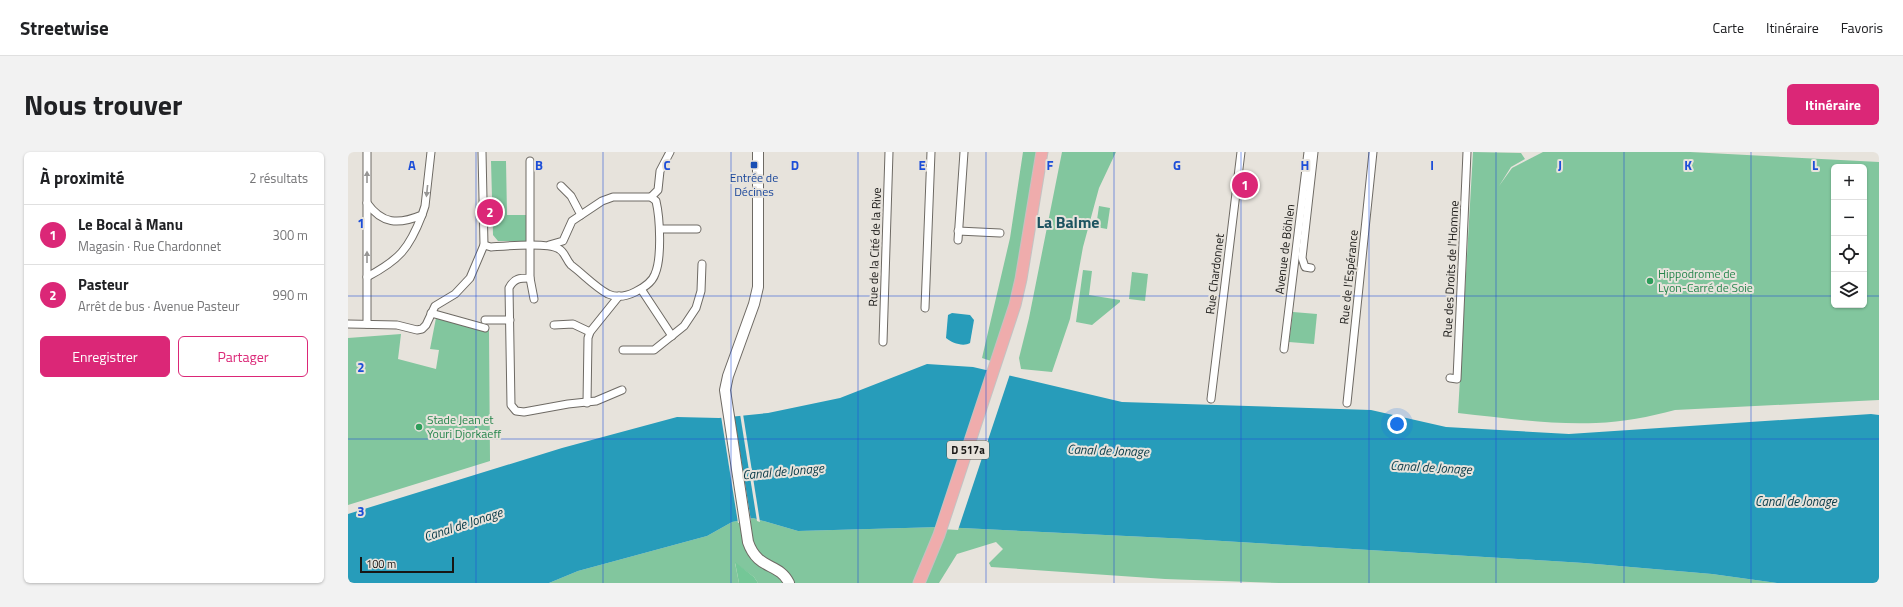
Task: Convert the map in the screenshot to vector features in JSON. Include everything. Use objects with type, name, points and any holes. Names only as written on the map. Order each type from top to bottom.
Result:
[{"type":"main road","name":"D 517a","points":[[919,583],[935,547],[1000,352],[1021,279],[1042,152]]},
{"type":"main road","name":"D 517a","points":[[911,583],[924,570]]},
{"type":"street","points":[[367,152],[367,324]]},
{"type":"street","points":[[367,277],[401,255],[415,233],[425,206],[431,152]]},
{"type":"street","points":[[348,324],[397,325],[417,330],[422,329],[426,325],[435,306],[455,294],[470,278],[484,244],[482,152]]},
{"type":"street","points":[[653,199],[613,197],[572,221],[563,241],[563,252],[566,260],[608,294],[619,296],[628,295],[641,289],[652,280],[658,267],[660,229],[653,199],[658,190],[660,171],[670,152]]},
{"type":"street","points":[[758,152],[758,287],[754,304],[728,376],[726,401],[748,542],[751,551],[768,567],[782,573],[789,583]]},
{"type":"street","name":"Rue de la Cité de la Rive","points":[[883,342],[889,152]]},
{"type":"street","points":[[925,308],[931,152]]},
{"type":"street","points":[[958,240],[964,152]]},
{"type":"street","name":"Rue Chardonnet","points":[[1211,398],[1240,152]]},
{"type":"street","name":"Avenue de Böhlen","points":[[1284,349],[1308,152]]},
{"type":"street","points":[[1311,268],[1305,267],[1302,258],[1314,152]]},
{"type":"street","name":"Rue de l'Espérance","points":[[1347,403],[1373,152]]},
{"type":"street","name":"Rue des Droits de l'Homme","points":[[1450,378],[1457,379],[1467,152]]},
{"type":"street","points":[[530,160],[530,278],[534,299]]},
{"type":"street","points":[[561,186],[571,196],[581,215]]},
{"type":"street","points":[[367,203],[375,215],[390,221],[408,221],[422,215]]},
{"type":"street","points":[[660,229],[697,229]]},
{"type":"street","points":[[958,231],[1000,233]]},
{"type":"street","points":[[484,244],[491,247],[530,246],[549,245],[563,241]]},
{"type":"street","points":[[549,245],[563,252]]},
{"type":"street","points":[[623,350],[654,350],[684,326],[696,308],[701,292],[702,264]]},
{"type":"street","points":[[530,278],[517,279],[512,282],[509,288],[511,405],[516,411],[524,412],[568,404],[596,402],[622,390]]},
{"type":"street","points":[[641,289],[672,336]]},
{"type":"street","points":[[587,403],[588,338],[590,332],[619,296]]},
{"type":"street","points":[[431,313],[485,324],[510,320]]},
{"type":"street","points":[[554,325],[574,324],[590,332]]},
{"type":"green space","points":[[1023,152],[1039,152],[1013,298],[991,361],[982,358],[1010,238]]},
{"type":"green space","points":[[1062,152],[1116,152],[1099,188],[1083,247],[1070,319],[1052,372],[1021,369],[1019,358],[1029,318]]},
{"type":"green space","name":"Hippodrome de Lyon-Carré de Soie","points":[[1473,152],[1521,153],[1525,159],[1511,167],[1499,186],[1512,168],[1543,152],[1690,152],[1879,162],[1879,400],[1675,410],[1616,422],[1579,423],[1510,419],[1458,413]]},
{"type":"green space","points":[[491,161],[506,161],[507,215],[528,215],[528,237],[526,241],[498,241],[493,235]]},
{"type":"green space","points":[[1099,206],[1110,208],[1107,229],[1096,227]]},
{"type":"green space","points":[[1083,270],[1092,271],[1089,295],[1120,300],[1120,302],[1092,325],[1076,322]]},
{"type":"green space","points":[[1132,272],[1148,274],[1145,301],[1129,299]]},
{"type":"green space","points":[[1293,312],[1317,314],[1314,344],[1289,342]]},
{"type":"green space","name":"Stade Jean et Youri Djorkaeff","points":[[436,318],[489,330],[490,461],[348,505],[348,338],[401,334],[398,359],[436,369],[439,350],[430,349]]},
{"type":"green space","points":[[753,518],[798,531],[941,527],[1189,539],[1584,563],[1712,574],[1777,583],[1279,583],[1165,579],[991,567],[989,563],[1003,549],[996,542],[957,554],[939,583],[758,583],[754,577],[735,563],[739,583],[549,583],[578,571],[707,536],[732,522]]},
{"type":"green space","points":[[735,562],[754,577],[758,583],[739,583]]},
{"type":"water","points":[[952,313],[970,315],[974,320],[970,343],[964,345],[958,344],[946,338],[948,315]]},
{"type":"water","name":"Canal de Jonage","points":[[927,364],[973,367],[1122,402],[1371,410],[1446,427],[1569,434],[1871,414],[1879,415],[1879,583],[1777,583],[1712,574],[1584,563],[1189,539],[941,527],[798,531],[753,518],[732,522],[707,536],[578,571],[549,583],[348,583],[348,514],[562,448],[677,417],[719,418],[768,413],[840,398]]},
{"type":"pier","points":[[989,369],[1010,374],[958,530],[941,529]]},
{"type":"pier","points":[[734,414],[751,521],[738,523],[721,416]]},
{"type":"pier","points":[[740,414],[743,414],[760,522],[757,521]]},
{"type":"place","name":"Entrée de Décines","points":[[754,165]]},
{"type":"place","name":"Le Bocal à Manu","points":[[1245,185]]},
{"type":"place","name":"Pasteur","points":[[490,212]]},
{"type":"place","name":"Hippodrome de Lyon-Carré de Soie","points":[[1650,281]]},
{"type":"place","name":"Stade Jean et Youri Djorkaeff","points":[[419,427]]},
{"type":"district","name":"La Balme","points":[[1068,222]]}]
